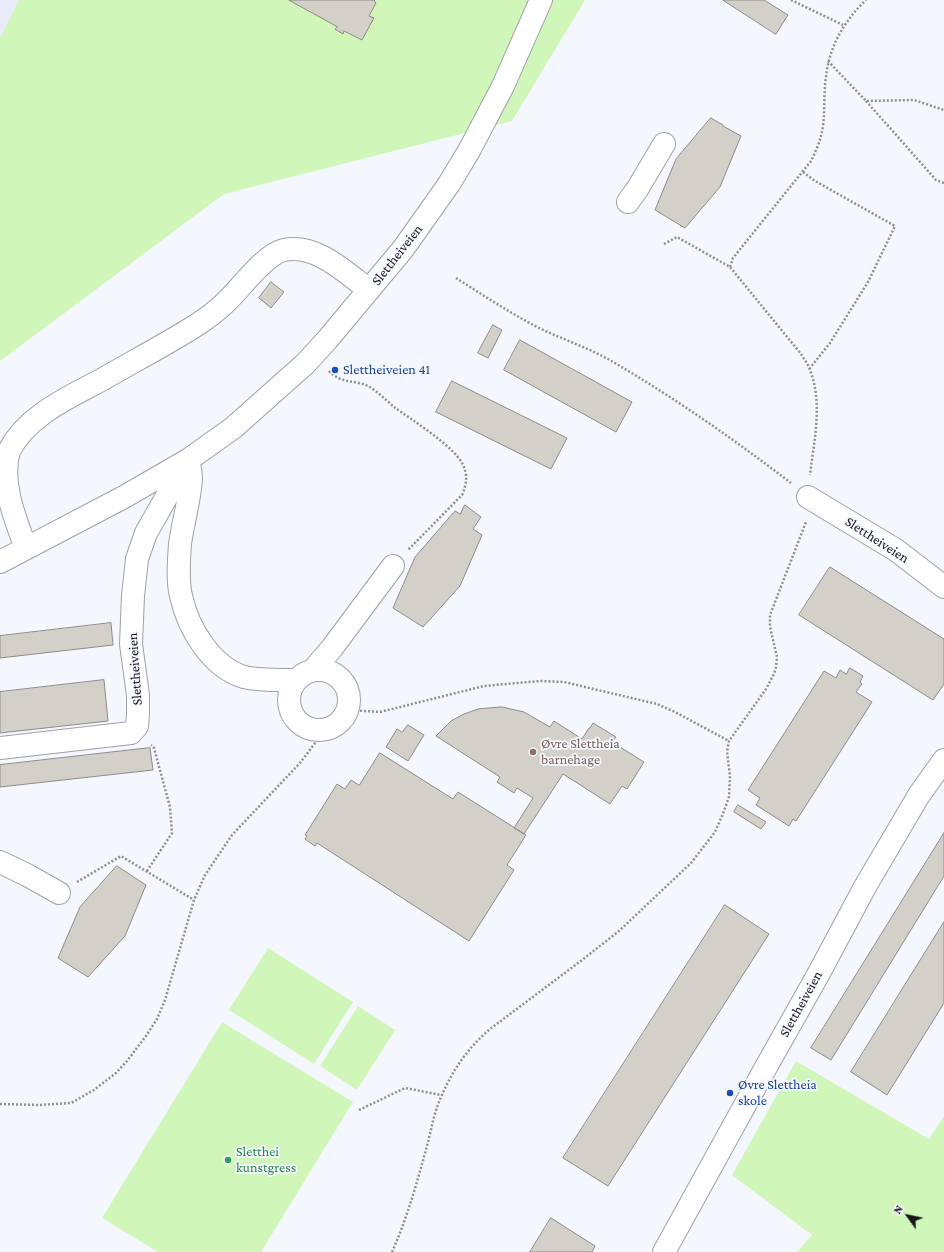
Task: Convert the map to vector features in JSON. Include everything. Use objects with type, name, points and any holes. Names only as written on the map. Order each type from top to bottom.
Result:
[{"type":"street","name":"Slettheiveien","points":[[0,562],[124,497],[188,460],[233,428],[313,356],[403,249],[448,184],[470,149],[503,86],[541,0]]},
{"type":"street","points":[[628,202],[664,144]]},
{"type":"street","points":[[26,548],[4,490],[2,475],[8,451],[28,425],[54,406],[176,338],[203,321],[225,302],[271,256],[283,250],[297,249],[317,254],[335,265],[369,290]]},
{"type":"street","name":"Slettheiveien","points":[[0,748],[131,733],[137,726],[138,695],[131,644],[133,596],[137,559],[146,533],[188,460]]},
{"type":"street","points":[[188,460],[191,476],[189,498],[180,544],[179,568],[180,595],[186,615],[197,636],[210,654],[223,666],[243,676],[258,680],[305,675],[325,669],[335,673],[343,680],[348,689],[350,700],[348,710],[343,719],[334,726],[324,730],[314,730],[304,726],[296,719],[290,710],[289,700],[291,689],[305,675],[332,648],[393,566]]},
{"type":"street","name":"Slettheiveien","points":[[808,497],[896,550],[944,587]]},
{"type":"street","name":"Slettheiveien","points":[[664,1252],[819,973],[866,885],[919,795],[944,760]]},
{"type":"street","points":[[0,862],[59,893]]},
{"type":"path","points":[[791,0],[843,25]]},
{"type":"path","points":[[730,267],[737,254],[803,172],[815,153],[822,135],[828,61],[843,25],[866,0]]},
{"type":"path","points":[[828,61],[866,101],[936,180],[944,183]]},
{"type":"path","points":[[866,101],[914,100],[944,110]]},
{"type":"path","points":[[803,172],[815,181],[896,226],[868,282],[830,343],[810,368]]},
{"type":"path","points":[[392,1252],[404,1226],[441,1095],[462,1057],[478,1038],[619,931],[701,852],[715,832],[728,797],[730,776],[727,752],[728,741],[766,689],[774,674],[777,657],[770,627],[770,615],[809,511],[808,497],[816,427],[815,388],[810,368],[801,354],[730,267],[677,237],[664,244]]},
{"type":"path","points":[[456,278],[515,315],[606,358],[668,396],[756,457],[808,497]]},
{"type":"path","points":[[313,356],[336,378],[368,386],[435,436],[453,452],[465,470],[467,485],[462,495],[412,546]]},
{"type":"path","points":[[348,710],[380,712],[484,686],[540,681],[564,682],[657,704],[675,712],[728,741]]},
{"type":"path","points":[[137,726],[154,748],[170,807],[172,833],[147,871]]},
{"type":"path","points":[[0,1104],[40,1105],[71,1103],[94,1090],[116,1073],[127,1061],[150,1031],[165,1000],[194,900],[205,875],[232,835],[265,798],[300,763],[324,730]]},
{"type":"path","points":[[59,893],[121,856],[194,900]]},
{"type":"path","points":[[359,1110],[405,1088],[441,1095]]},
{"type":"shaded area","points":[[0,0],[19,0],[0,38]]},
{"type":"green space","points":[[19,0],[585,0],[512,121],[224,194],[0,361],[0,38]]},
{"type":"green space","points":[[268,948],[353,1002],[314,1064],[229,1010]]},
{"type":"green space","points":[[358,1006],[395,1030],[357,1090],[320,1066]]},
{"type":"green space","name":"Sletthei kunstgress","points":[[222,1022],[353,1102],[261,1252],[158,1252],[102,1218]]},
{"type":"green space","points":[[796,1061],[929,1139],[944,1116],[944,1252],[797,1252],[812,1235],[732,1175]]},
{"type":"building","points":[[289,0],[375,0],[374,1],[376,3],[369,16],[374,18],[362,40],[344,31],[343,34],[335,29],[337,27]]},
{"type":"building","points":[[723,0],[764,0],[788,15],[776,34]]},
{"type":"building","points":[[711,118],[741,136],[720,187],[685,228],[655,210],[676,159]]},
{"type":"building","points":[[271,282],[284,292],[271,308],[259,298]]},
{"type":"building","points":[[493,325],[502,330],[488,358],[478,353]]},
{"type":"building","points":[[520,340],[632,402],[616,432],[504,370]]},
{"type":"building","points":[[452,381],[567,438],[551,469],[436,412]]},
{"type":"building","points":[[465,505],[481,517],[473,529],[482,535],[460,586],[423,627],[393,608],[415,557],[455,511],[460,514]]},
{"type":"building","points":[[830,567],[944,639],[944,684],[933,700],[799,615]]},
{"type":"building","points":[[111,623],[113,645],[0,658],[0,636]]},
{"type":"building","points":[[850,668],[863,676],[860,682],[862,684],[856,692],[872,702],[796,821],[793,819],[789,826],[756,805],[760,798],[748,790],[824,671],[836,678],[840,670],[846,674]]},
{"type":"building","points":[[104,680],[108,721],[0,733],[0,692]]},
{"type":"building","points":[[502,707],[524,712],[550,727],[554,721],[582,739],[593,723],[616,737],[612,742],[644,762],[627,789],[622,786],[610,804],[563,774],[524,834],[514,828],[533,798],[517,788],[514,793],[497,782],[500,777],[436,736],[451,721],[464,714],[478,709]]},
{"type":"building","points":[[408,725],[424,735],[408,761],[386,747],[397,729],[402,732]]},
{"type":"building","points":[[150,748],[153,770],[0,787],[0,765]]},
{"type":"building","points":[[380,753],[453,799],[458,792],[526,835],[507,865],[514,870],[469,941],[317,843],[315,846],[305,839],[307,836],[305,835],[337,784],[345,789],[351,780],[359,785]]},
{"type":"building","points":[[738,805],[766,822],[761,829],[734,812]]},
{"type":"building","points":[[944,833],[944,876],[831,1060],[811,1048]]},
{"type":"building","points":[[117,866],[146,885],[125,936],[88,977],[58,958],[80,907]]},
{"type":"building","points":[[725,905],[769,934],[608,1186],[563,1158]]},
{"type":"building","points":[[944,922],[944,1003],[887,1095],[851,1072]]},
{"type":"building","points":[[551,1218],[595,1246],[592,1252],[530,1252]]},
{"type":"place","name":"Slettheiveien 41","points":[[335,370]]},
{"type":"place","name":"Øvre Slettheia barnehage","points":[[533,752]]},
{"type":"place","name":"Øvre Slettheia skole","points":[[730,1093]]},
{"type":"place","name":"Sletthei kunstgress","points":[[228,1160]]}]
